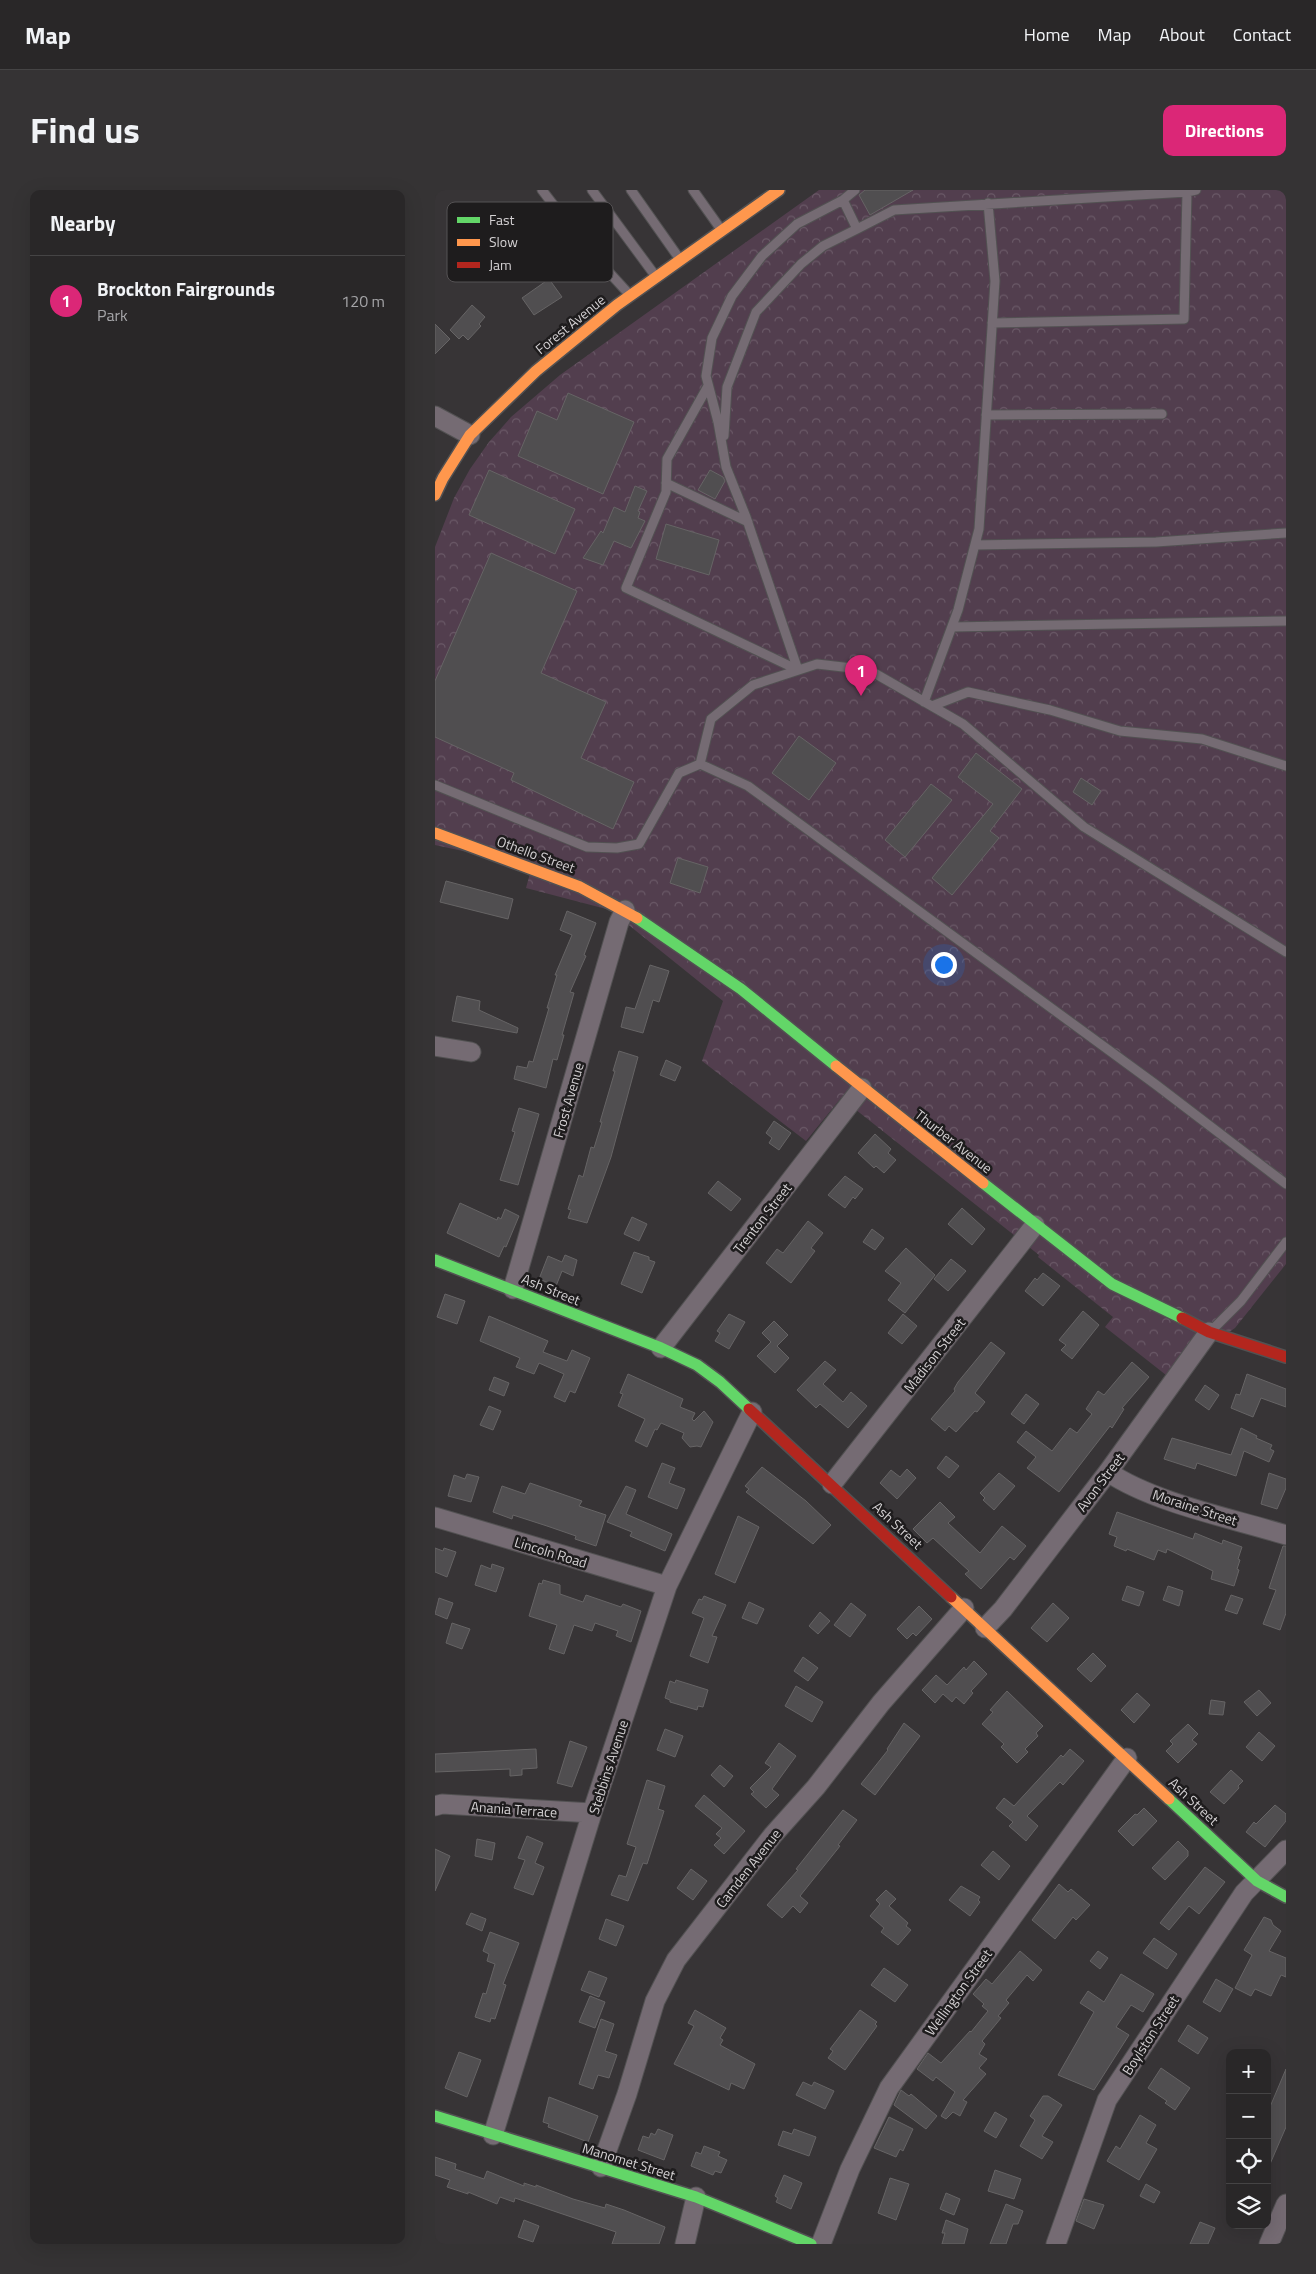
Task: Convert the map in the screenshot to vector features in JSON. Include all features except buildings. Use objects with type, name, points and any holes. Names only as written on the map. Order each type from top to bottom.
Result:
[{"type":"street","name":"Forest Avenue","points":[[435,494],[470,435],[536,371],[630,296],[722,230],[763,196],[779,190]]},
{"type":"street","points":[[435,416],[470,435]]},
{"type":"street","name":"Othello Street","points":[[435,833],[580,887],[625,910]]},
{"type":"street","name":"Thurber Avenue","points":[[625,910],[741,989],[863,1088],[1112,1284],[1209,1332],[1286,1358]]},
{"type":"street","name":"Frost Avenue","points":[[513,1289],[619,922],[625,910]]},
{"type":"street","points":[[435,1046],[471,1052]]},
{"type":"street","name":"Trenton Street","points":[[661,1348],[863,1088]]},
{"type":"street","name":"Madison Street","points":[[832,1484],[1035,1224]]},
{"type":"street","name":"Ash Street","points":[[435,1260],[661,1348],[697,1365],[720,1382],[1127,1758],[1257,1881],[1286,1897]]},
{"type":"street","name":"Avon Street","points":[[985,1628],[1003,1609],[1108,1472],[1209,1332]]},
{"type":"street","name":"Stebbins Avenue","points":[[493,2135],[592,1813],[667,1586],[752,1412]]},
{"type":"street","name":"Moraine Street","points":[[1108,1472],[1125,1483],[1171,1500],[1286,1535]]},
{"type":"street","name":"Lincoln Road","points":[[435,1517],[667,1586]]},
{"type":"street","name":"Camden Avenue","points":[[601,2167],[627,2094],[655,2001],[676,1960],[773,1835],[816,1787],[881,1704],[964,1608]]},
{"type":"street","name":"Wellington Street","points":[[821,2244],[850,2169],[889,2088],[1127,1758]]},
{"type":"street","name":"Anania Terrace","points":[[435,1806],[442,1804],[592,1813]]},
{"type":"street","name":"Boylston Street","points":[[1056,2244],[1107,2100],[1244,1893],[1286,1850]]},
{"type":"street","name":"Manomet Street","points":[[435,2116],[696,2197],[811,2244]]},
{"type":"street","points":[[685,2244],[696,2197]]},
{"type":"street","points":[[1269,2244],[1286,2204]]},
{"type":"lane","points":[[542,190],[551,202]]},
{"type":"lane","points":[[592,190],[601,202]]},
{"type":"lane","points":[[631,190],[680,260]]},
{"type":"lane","points":[[693,190],[722,230]]},
{"type":"lane","points":[[798,670],[748,522],[725,468],[718,422],[706,376],[712,338],[732,296],[762,256],[797,224],[843,200],[855,190]]},
{"type":"lane","points":[[723,453],[727,387],[756,312],[801,264],[823,246],[894,210],[1191,191],[1184,318],[992,323]]},
{"type":"lane","points":[[843,200],[857,228]]},
{"type":"lane","points":[[928,704],[979,529],[995,280],[988,203]]},
{"type":"lane","points":[[613,219],[656,277]]},
{"type":"lane","points":[[613,277],[630,296]]},
{"type":"lane","points":[[708,386],[667,459],[666,492],[626,588],[798,670]]},
{"type":"lane","points":[[986,415],[1162,414]]},
{"type":"lane","points":[[666,482],[748,522]]},
{"type":"lane","points":[[975,545],[1156,542],[1286,533]]},
{"type":"lane","points":[[952,627],[1286,621]]},
{"type":"lane","points":[[699,764],[711,719],[753,685],[817,664],[869,670],[963,724],[1084,827],[1286,952]]},
{"type":"lane","points":[[928,704],[968,692],[1050,710],[1120,732],[1202,739],[1286,766]]},
{"type":"lane","points":[[435,785],[587,847],[617,848],[639,844],[679,772],[699,764],[748,786],[1155,1084],[1286,1184]]},
{"type":"lane","points":[[1209,1332],[1241,1301],[1286,1242]]},
{"type":"green space","points":[[819,190],[1286,190],[1286,1264],[1235,1328],[1166,1375],[1105,1327],[1113,1317],[1038,1257],[1039,1255],[841,1098],[806,1141],[702,1061],[723,1001],[610,910],[526,888],[532,866],[435,845],[435,547],[454,498],[470,469],[489,442],[511,417],[560,375]]},
{"type":"traffic: fast","points":[[637,918],[741,989],[836,1066]]},
{"type":"traffic: fast","points":[[983,1183],[1112,1284],[1182,1318]]},
{"type":"traffic: fast","points":[[435,1260],[661,1348],[697,1365],[720,1382],[749,1409]]},
{"type":"traffic: fast","points":[[1169,1799],[1257,1881],[1286,1897]]},
{"type":"traffic: fast","points":[[435,2116],[696,2197],[811,2244]]},
{"type":"traffic: slow","points":[[435,495],[443,478],[470,435],[536,371],[617,305],[779,190]]},
{"type":"traffic: slow","points":[[435,833],[580,887],[637,918]]},
{"type":"traffic: slow","points":[[836,1066],[983,1183]]},
{"type":"traffic: slow","points":[[951,1597],[1169,1799]]},
{"type":"traffic: jam","points":[[1182,1318],[1209,1332],[1286,1357]]},
{"type":"traffic: jam","points":[[749,1409],[951,1597]]},
{"type":"place","name":"Brockton Fairgrounds","points":[[861,696]]}]
